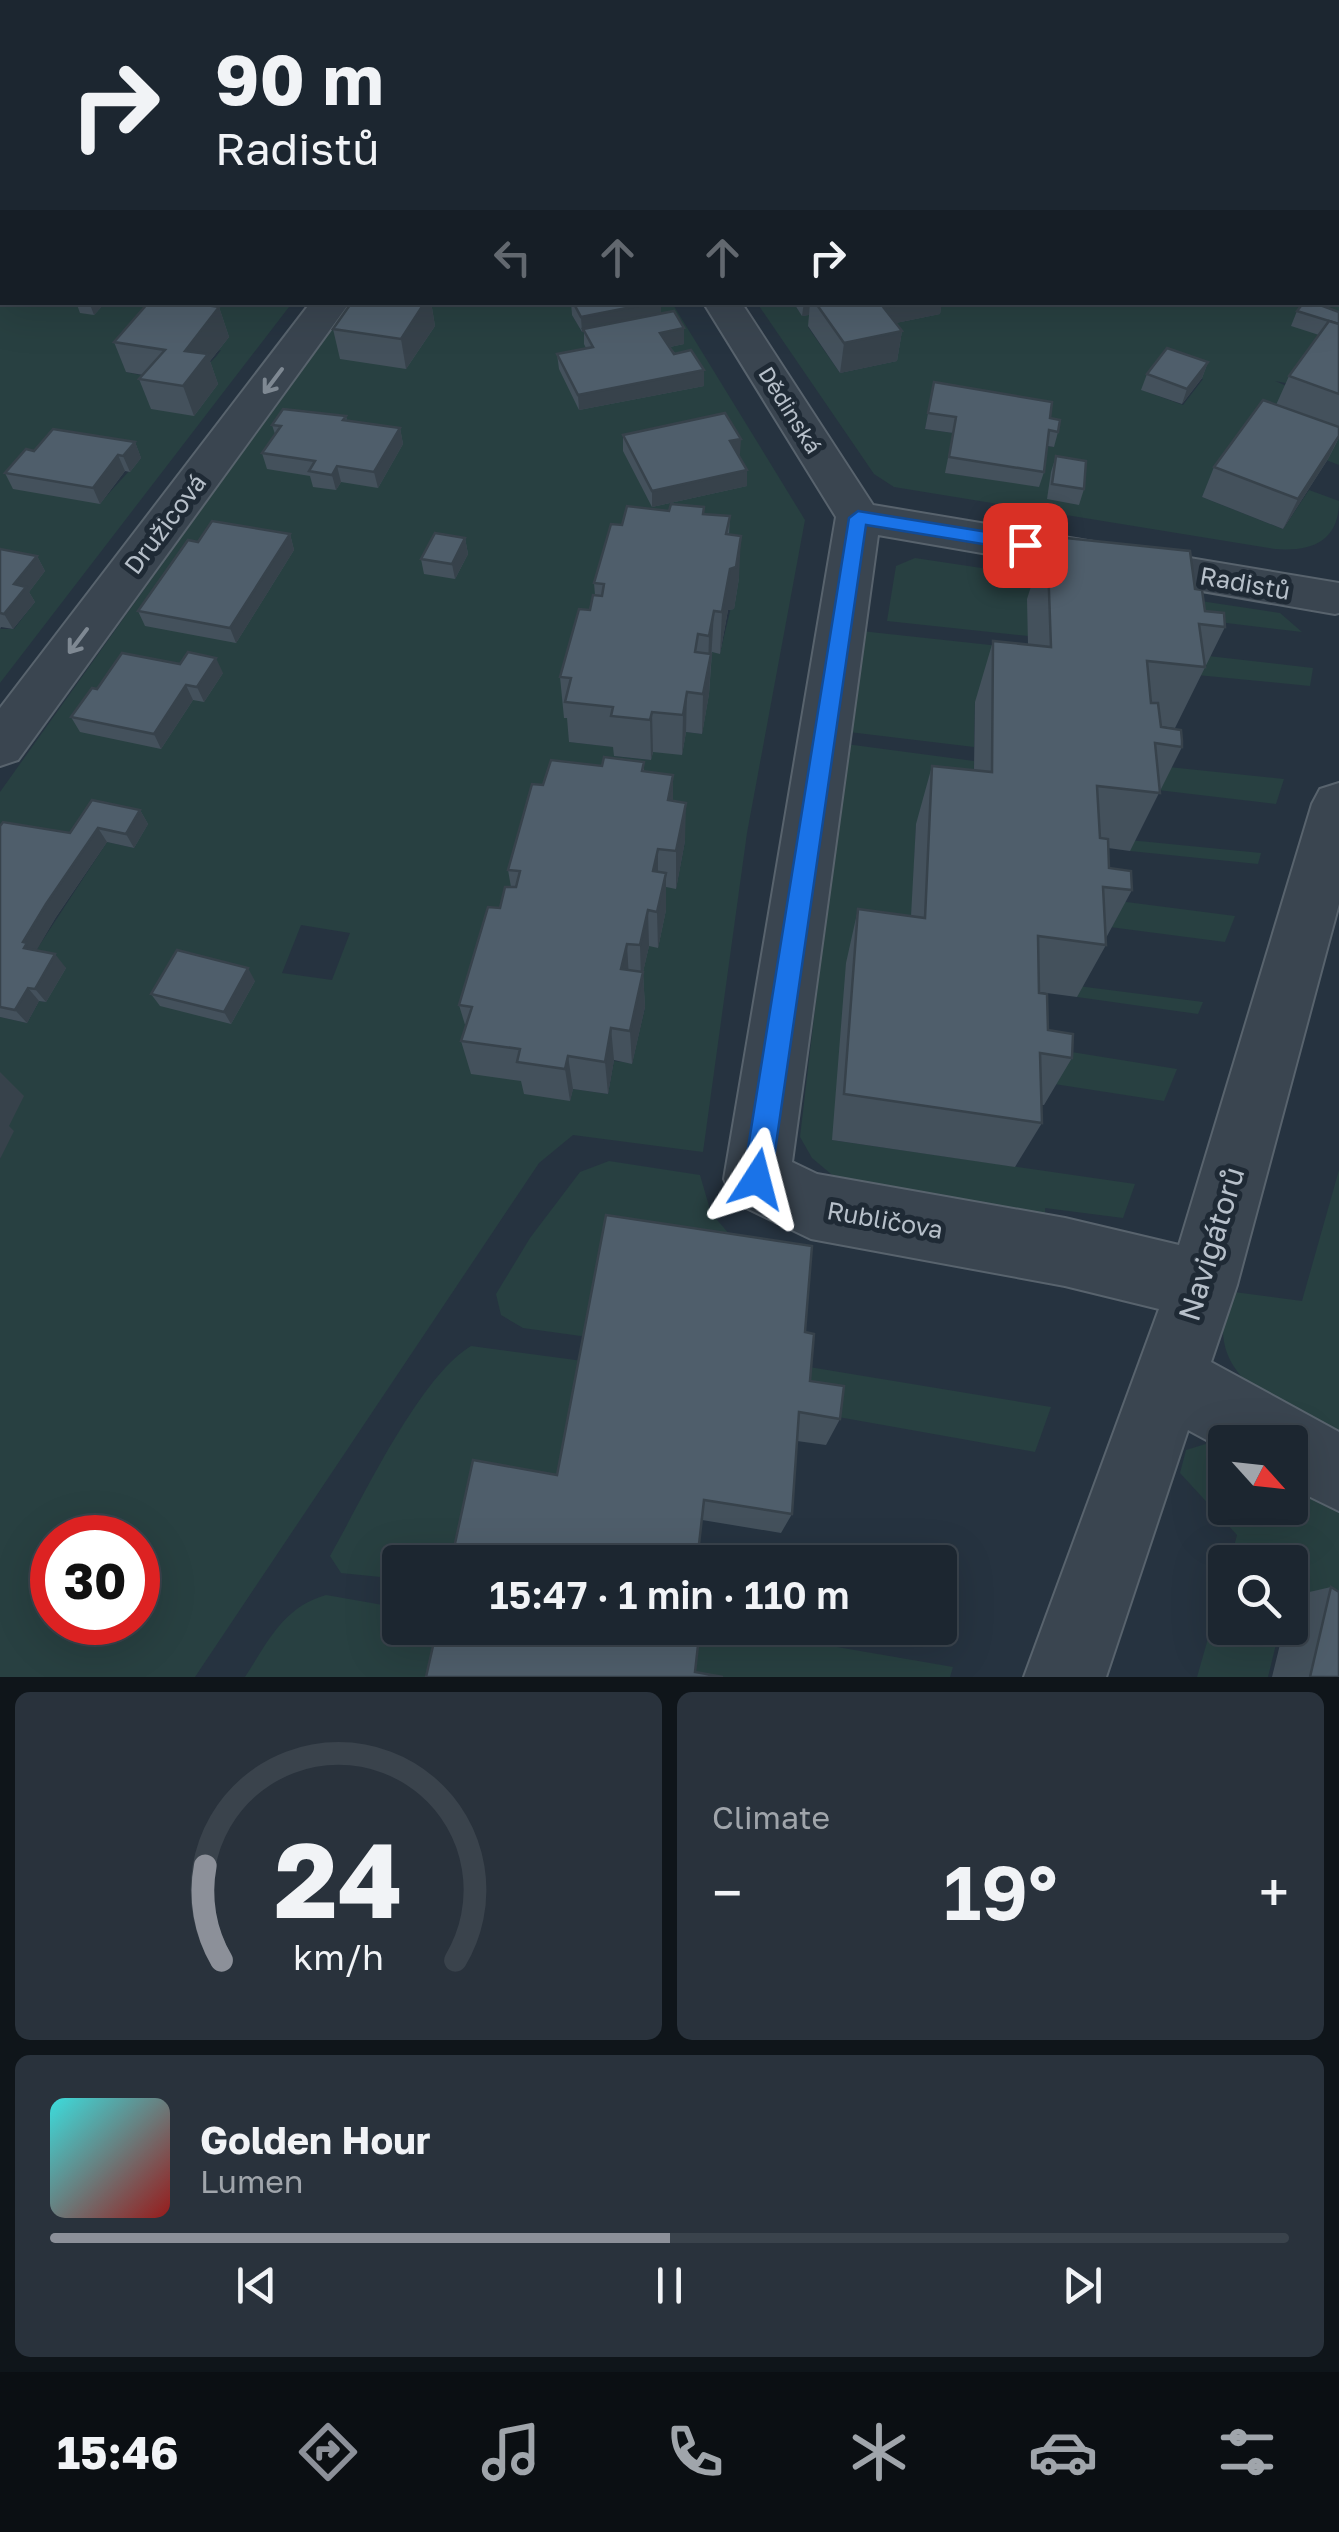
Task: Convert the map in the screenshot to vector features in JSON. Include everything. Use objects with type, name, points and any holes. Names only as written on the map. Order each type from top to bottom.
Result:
[{"type":"street","name":"Družicová","points":[[0,746],[329,305]]},
{"type":"street","name":"Dědinská","points":[[724,305],[858,518]]},
{"type":"street","name":"Radistů","points":[[858,518],[1338,599]]},
{"type":"street","name":"Rubličova","points":[[858,518],[757,1179],[810,1206],[1065,1252],[1202,1286]]},
{"type":"street","name":"Navigátorů","points":[[1065,1677],[1202,1286],[1339,804]]},
{"type":"street","points":[[1170,1379],[1253,1425]]},
{"type":"street","points":[[1308,1456],[1339,1473]]},
{"type":"green space","points":[[0,305],[290,305],[0,683],[0,629],[14,629],[34,603],[0,563]],"holes":[[[221,350],[212,361],[179,377],[126,372]],[[141,458],[100,503],[33,465]]]},
{"type":"green space","points":[[347,305],[576,305],[573,316],[582,332],[660,317],[653,305],[673,305],[805,520],[747,833],[703,1152],[573,1135],[539,1163],[195,1677],[0,1677],[0,1159],[7,1129],[0,1092],[0,1017],[27,1023],[39,1001],[46,1002],[33,955],[107,842],[134,848],[147,825],[79,847],[0,855],[0,792]],"holes":[[[738,578],[720,653],[712,652],[702,734],[686,732],[653,752],[650,760],[614,756],[615,747],[570,742],[575,719]],[[685,842],[676,888],[658,886],[624,1003],[645,1008],[632,1063],[614,1061],[608,1094],[573,1089],[570,1100],[527,1082]],[[301,925],[350,933],[332,980],[282,973]]]},
{"type":"green space","points":[[758,305],[795,305],[803,316],[842,308],[840,305],[865,305],[871,314],[808,327],[840,373],[896,361],[879,338],[893,335],[886,325],[939,314],[932,305],[1339,305],[1339,359],[1315,351],[1291,384],[1275,381],[1289,387],[1276,406],[1339,429],[1339,465],[1249,430],[1202,497],[1283,529],[1309,490],[1339,501],[1334,526],[1329,535],[1312,546],[1275,549],[894,487],[874,474]],"holes":[[[1163,364],[1203,379],[1183,405],[1142,390]],[[932,398],[1047,418],[1045,434],[1055,436],[1053,447],[1044,446],[1039,486],[946,473],[953,433],[925,429]]]},
{"type":"green space","points":[[915,558],[1280,613],[1302,632],[1028,599],[1028,636],[887,621],[896,566]]},
{"type":"green space","points":[[861,631],[1027,649],[975,702],[974,747],[849,732]]},
{"type":"green space","points":[[1173,652],[1313,668],[1310,686],[1176,673]]},
{"type":"green space","points":[[846,744],[974,761],[973,831],[916,825],[909,971],[832,1140],[1135,1184],[1123,1218],[1045,1208],[1046,1239],[837,1179],[812,1158],[800,1137]]},
{"type":"green space","points":[[1130,763],[1284,779],[1276,804],[1132,787]]},
{"type":"green space","points":[[1129,840],[1261,853],[1258,864],[1130,851]]},
{"type":"green space","points":[[1080,896],[1235,916],[1225,942],[1102,926]]},
{"type":"green space","points":[[1078,986],[1203,1002],[1198,1014],[1077,997]]},
{"type":"green space","points":[[1022,1044],[1177,1069],[1164,1101],[1022,1079]]},
{"type":"green space","points":[[609,1161],[700,1175],[711,1213],[744,1251],[588,1337],[523,1328],[501,1315],[496,1294],[530,1238],[580,1172]]},
{"type":"green space","points":[[1339,1170],[1339,1440],[1284,1410],[1249,1384],[1226,1351],[1223,1330],[1234,1292],[1302,1301]]},
{"type":"green space","points":[[471,1346],[583,1361],[561,1485],[484,1545],[382,1545],[382,1577],[341,1573],[330,1556],[412,1411],[451,1362]]},
{"type":"green space","points":[[803,1366],[1051,1407],[1035,1452],[799,1410]]},
{"type":"green space","points":[[1208,1443],[1208,1503],[1180,1473],[1186,1450]]},
{"type":"green space","points":[[1308,1493],[1339,1511],[1339,1617],[1308,1599],[1308,1545],[1234,1545],[1237,1535],[1228,1525],[1308,1525]]},
{"type":"green space","points":[[326,1595],[382,1605],[382,1645],[442,1645],[435,1677],[245,1677],[288,1617]]},
{"type":"green space","points":[[1208,1638],[1208,1645],[1276,1645],[1268,1677],[1197,1677]]},
{"type":"green space","points":[[696,1645],[826,1645],[953,1667],[950,1677],[693,1677]]},
{"type":"building","points":[[146,305],[219,307],[185,351],[208,354],[183,386],[139,379],[165,350],[114,342]]},
{"type":"building","points":[[350,305],[423,305],[401,339],[333,329]]},
{"type":"building","points":[[575,305],[642,305],[581,317]]},
{"type":"building","points":[[817,305],[899,305],[884,308],[902,331],[844,343]]},
{"type":"building","points":[[1302,305],[1320,305],[1339,312],[1339,324],[1297,311]]},
{"type":"building","points":[[674,311],[684,328],[660,333],[674,354],[691,350],[704,370],[578,395],[557,354],[593,347],[583,329]]},
{"type":"building","points":[[1329,321],[1339,324],[1339,394],[1289,376]]},
{"type":"building","points":[[1167,348],[1208,362],[1187,389],[1147,374]]},
{"type":"building","points":[[934,382],[1052,402],[1050,418],[1060,420],[1058,432],[1049,430],[1044,472],[949,457],[956,417],[928,413]]},
{"type":"building","points":[[1263,400],[1339,427],[1339,436],[1298,499],[1214,467]]},
{"type":"building","points":[[283,409],[346,416],[343,420],[400,428],[374,472],[337,466],[332,475],[309,471],[315,461],[262,453],[281,426],[272,425]]},
{"type":"building","points":[[725,413],[741,439],[730,441],[747,470],[652,491],[623,435]]},
{"type":"building","points":[[53,429],[135,442],[123,456],[118,455],[93,488],[5,473],[26,449],[34,451]]},
{"type":"building","points":[[1056,456],[1086,461],[1084,489],[1052,484]]},
{"type":"building","points":[[671,504],[704,507],[703,514],[730,516],[726,534],[741,536],[722,612],[714,611],[709,636],[698,634],[695,652],[711,654],[703,694],[687,692],[683,715],[652,712],[650,720],[611,716],[613,707],[565,702],[571,678],[560,677],[579,609],[590,610],[593,595],[602,596],[604,584],[594,583],[611,524],[622,525],[627,506],[669,511]]},
{"type":"building","points":[[212,521],[290,534],[230,628],[138,611],[188,540],[198,542]]},
{"type":"building","points":[[435,533],[465,538],[452,564],[421,559]]},
{"type":"building","points":[[1047,536],[1190,551],[1195,589],[1202,590],[1205,611],[1224,613],[1225,627],[1199,624],[1205,667],[1147,661],[1151,703],[1158,703],[1161,727],[1181,730],[1182,747],[1155,743],[1160,793],[1097,786],[1100,838],[1108,839],[1109,868],[1131,871],[1132,890],[1103,887],[1106,945],[1038,936],[1039,993],[1047,994],[1048,1030],[1073,1034],[1072,1058],[1040,1053],[1042,1123],[844,1094],[858,909],[925,918],[932,766],[992,772],[993,641],[1051,647]]},
{"type":"building","points":[[0,549],[37,556],[14,584],[26,587],[4,614],[0,613]]},
{"type":"building","points":[[188,652],[216,658],[197,687],[186,685],[154,734],[71,717],[122,653],[180,664]]},
{"type":"building","points":[[604,757],[644,762],[642,771],[673,775],[668,800],[686,803],[676,851],[658,849],[653,871],[666,873],[657,912],[648,910],[640,945],[627,944],[621,969],[643,972],[630,1031],[611,1028],[605,1062],[568,1056],[565,1069],[517,1062],[520,1049],[461,1041],[472,1007],[459,1005],[488,907],[500,908],[505,887],[516,887],[520,871],[508,870],[532,784],[543,785],[551,760],[602,766]]},
{"type":"building","points":[[92,800],[140,810],[126,834],[98,828],[23,942],[27,943],[24,948],[55,954],[35,989],[28,988],[15,1010],[0,1007],[0,826],[3,822],[70,833]]},
{"type":"building","points":[[177,950],[248,968],[224,1012],[151,994]]},
{"type":"building","points":[[606,1215],[812,1246],[805,1332],[814,1334],[810,1381],[844,1386],[840,1419],[799,1412],[792,1514],[704,1500],[699,1545],[455,1545],[473,1460],[557,1475]]},
{"type":"building","points":[[1331,1587],[1339,1592],[1339,1677],[1310,1677]]},
{"type":"building","points":[[433,1645],[698,1645],[695,1672],[723,1677],[426,1677]]},
{"type":"route","points":[[757,1179],[858,518],[1025,545]]}]
